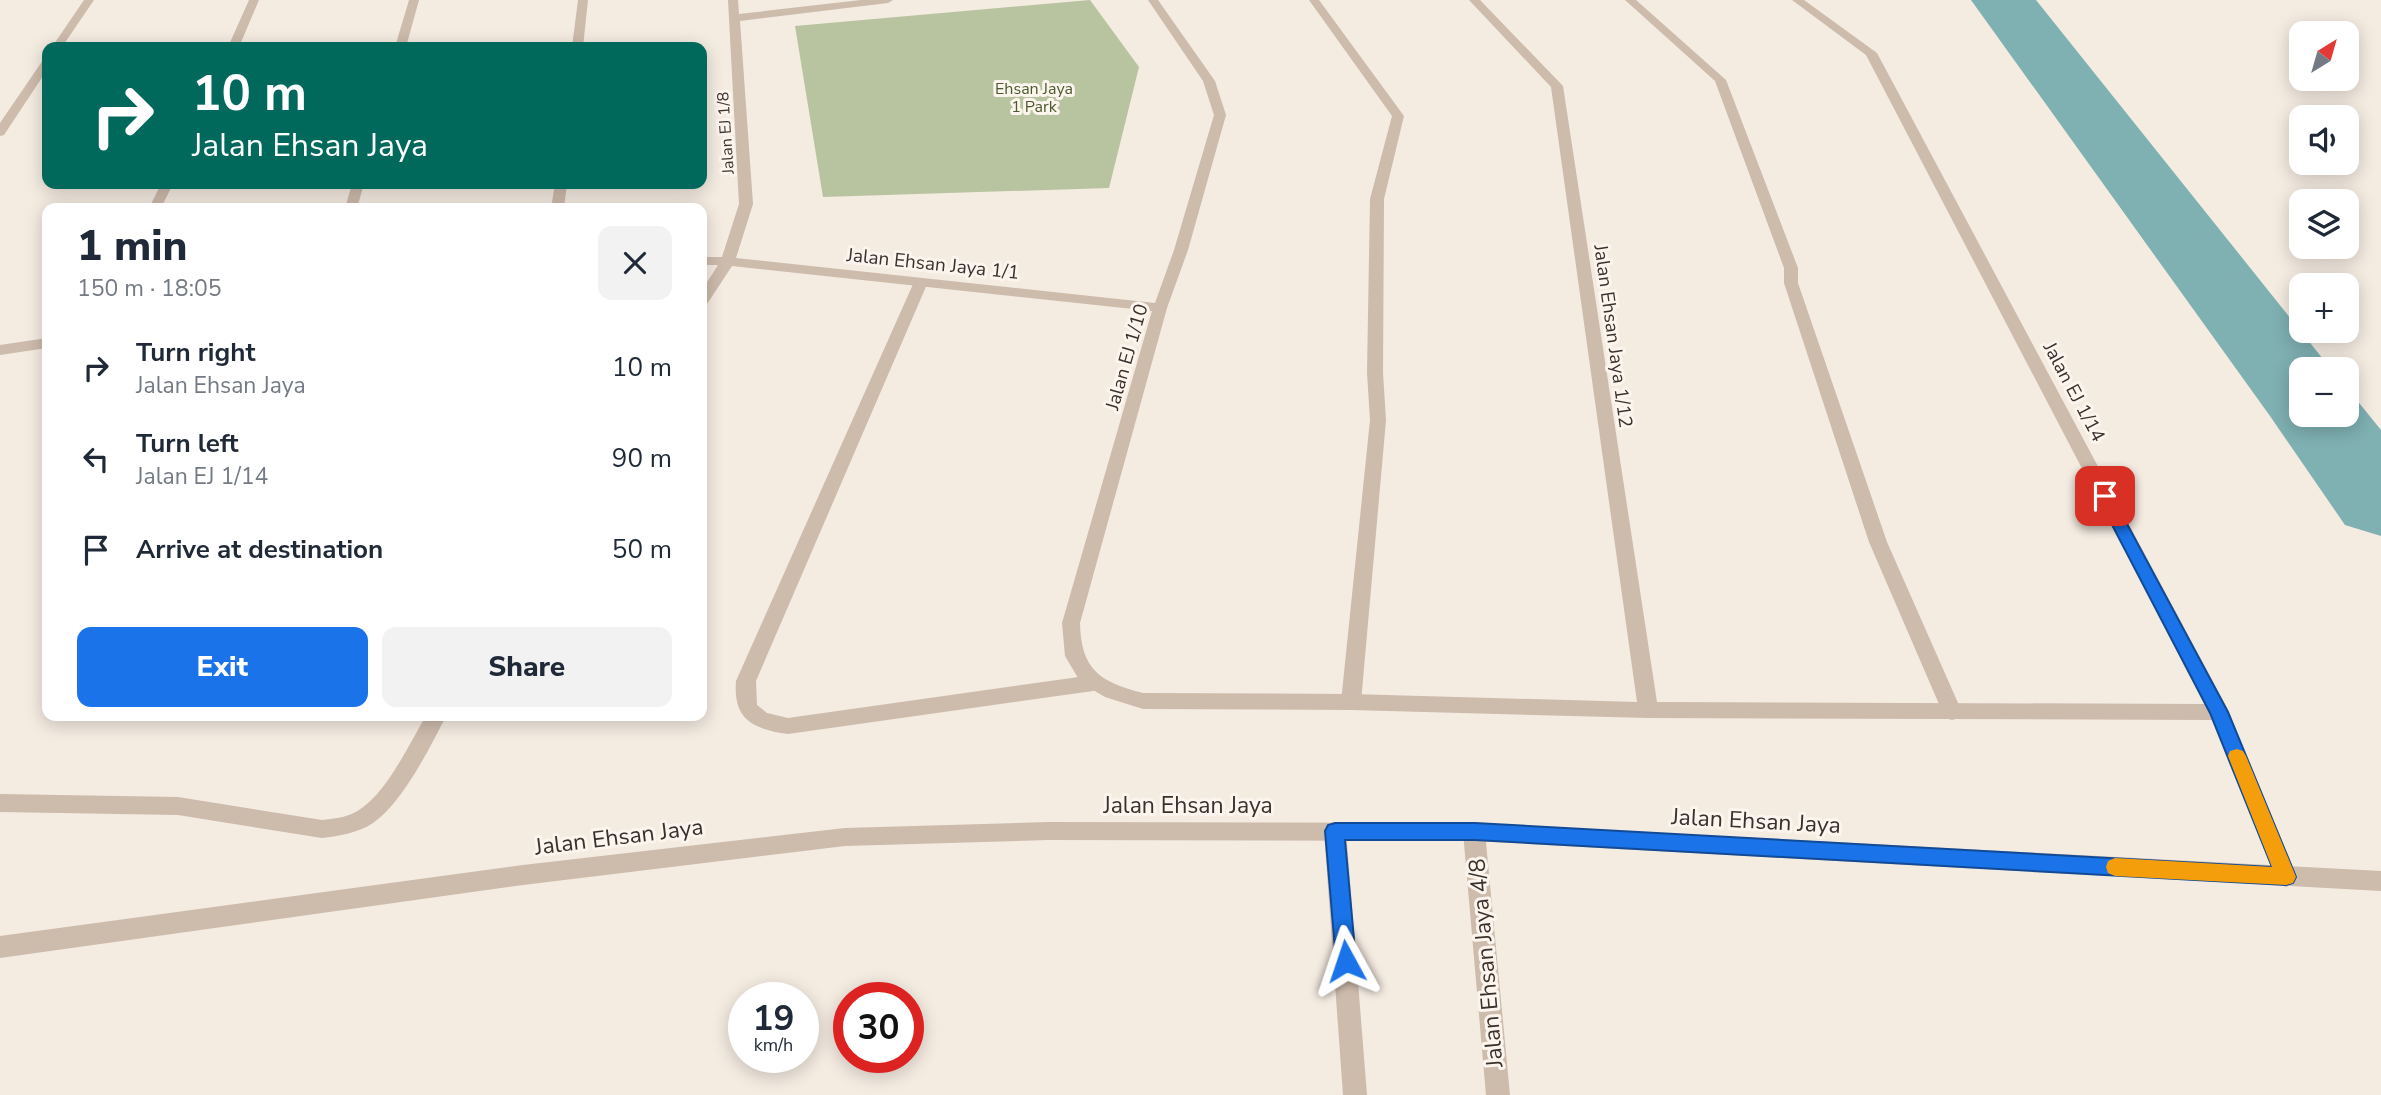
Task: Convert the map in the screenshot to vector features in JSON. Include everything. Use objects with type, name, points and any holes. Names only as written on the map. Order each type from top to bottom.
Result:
[{"type":"street","points":[[60,42],[89,0]]},
{"type":"street","points":[[235,42],[254,0]]},
{"type":"street","points":[[401,42],[414,0]]},
{"type":"street","points":[[579,42],[583,0]]},
{"type":"street","name":"Jalan EJ 1/8","points":[[707,293],[728,261],[746,204],[733,0]]},
{"type":"street","points":[[734,18],[888,0]]},
{"type":"street","name":"Jalan EJ 1/10","points":[[1093,683],[1076,665],[1069,644],[1070,623],[1160,308],[1181,250],[1220,115],[1209,81],[1153,0]]},
{"type":"street","points":[[1314,0],[1398,116],[1377,199],[1375,373],[1378,420],[1351,702]]},
{"type":"street","name":"Jalan Ehsan Jaya 1/12","points":[[1474,0],[1557,86],[1648,710]]},
{"type":"street","points":[[1630,0],[1720,80],[1791,268],[1791,283],[1878,542],[1952,712]]},
{"type":"street","name":"Jalan EJ 1/14","points":[[1797,0],[1871,53],[2219,712],[2286,877]]},
{"type":"street","points":[[0,132],[42,69]]},
{"type":"street","name":"Jalan Ehsan Jaya 1/1","points":[[707,261],[728,261],[1160,308]]},
{"type":"street","points":[[921,282],[746,681],[744,699],[751,713],[766,723],[788,726],[1093,683],[1116,695],[1143,701],[1351,702],[1648,710],[2219,712]]},
{"type":"street","points":[[0,350],[42,344]]},
{"type":"street","points":[[0,803],[178,806],[322,829],[345,827],[369,814],[386,797],[433,721]]},
{"type":"street","name":"Jalan Ehsan Jaya","points":[[0,947],[509,877],[845,838],[1048,831],[1475,832],[2381,881]]},
{"type":"street","points":[[1335,831],[1355,1095]]},
{"type":"street","name":"Jalan Ehsan Jaya 4/8","points":[[1475,832],[1498,1095]]},
{"type":"green space","name":"Ehsan Jaya 1 Park","points":[[1090,0],[1139,67],[1109,188],[823,197],[795,26]]},
{"type":"waterway","points":[[2003,0],[2289,378]]},
{"type":"waterway","points":[[2326,427],[2381,500]]},
{"type":"slow traffic","points":[[2115,867],[2286,877],[2237,756]]},
{"type":"route","points":[[1346,961],[1335,831],[1475,832],[2286,877],[2219,712],[2105,496]]}]
